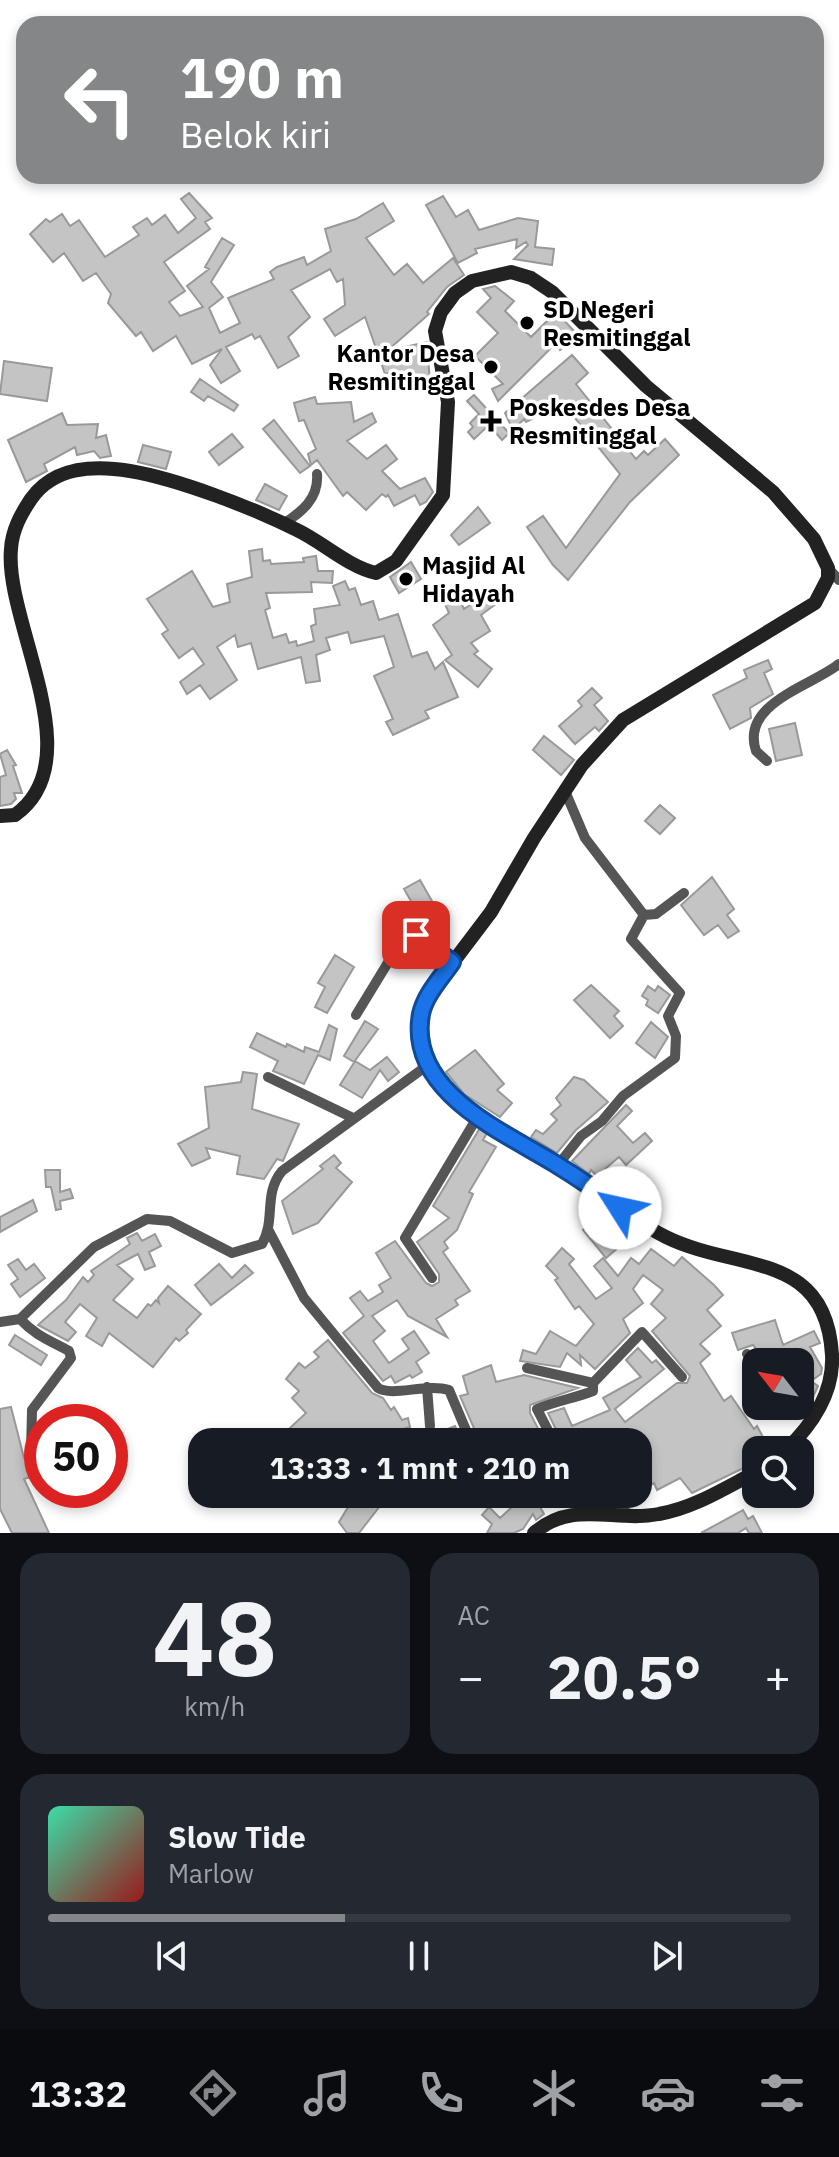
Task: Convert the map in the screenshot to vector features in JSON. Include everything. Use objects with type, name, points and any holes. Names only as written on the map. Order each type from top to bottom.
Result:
[{"type":"main road","points":[[0,816],[15,815],[33,797],[48,739],[43,700],[11,576],[11,548],[16,525],[36,492],[56,475],[80,468],[131,471],[283,524],[360,569],[376,573],[396,561],[443,495],[448,402],[435,331],[441,312],[455,293],[472,281],[511,272],[531,278],[552,292],[654,394],[761,481],[814,539],[828,568],[828,578],[815,603],[623,720],[598,745],[565,791],[491,912],[452,962],[421,1013],[420,1035],[428,1065],[447,1091],[478,1116],[665,1236],[765,1267],[805,1285],[821,1306],[831,1344],[830,1380],[817,1411],[797,1436]]},
{"type":"main road","points":[[534,1533],[568,1514],[594,1512],[635,1516],[684,1508],[742,1479]]},
{"type":"street","points":[[283,524],[300,513],[314,494],[317,474]]},
{"type":"street","points":[[828,568],[839,580]]},
{"type":"street","points":[[767,761],[756,751],[754,733],[772,703],[839,664]]},
{"type":"street","points":[[565,791],[585,838],[644,915]]},
{"type":"street","points":[[644,915],[656,914],[684,893]]},
{"type":"street","points":[[558,1165],[581,1136],[598,1125],[619,1101],[675,1058],[676,1036],[668,1016],[680,993],[631,939],[644,915]]},
{"type":"street","points":[[356,1015],[406,933],[416,935],[452,962]]},
{"type":"street","points":[[428,1065],[351,1117],[274,1180],[269,1196],[269,1231],[304,1298],[378,1388],[392,1393],[427,1387],[449,1390],[465,1428]]},
{"type":"street","points":[[268,1077],[351,1117]]},
{"type":"street","points":[[432,1278],[405,1238],[478,1116]]},
{"type":"street","points":[[0,1322],[20,1319],[94,1247],[147,1219],[170,1221],[232,1253],[262,1244],[269,1231]]},
{"type":"street","points":[[20,1319],[42,1341],[58,1344],[69,1351],[71,1358],[36,1404]]},
{"type":"street","points":[[547,1428],[537,1409],[560,1399],[593,1391],[593,1383],[642,1332],[682,1377]]},
{"type":"street","points":[[527,1368],[593,1383]]},
{"type":"street","points":[[427,1387],[430,1426]]},
{"type":"street","points":[[814,1408],[817,1411]]},
{"type":"street","points":[[620,1508],[635,1516]]},
{"type":"building","points":[[189,193],[212,218],[205,222],[210,229],[164,262],[185,291],[169,302],[180,316],[203,307],[187,286],[209,269],[205,267],[222,238],[234,245],[211,282],[223,297],[209,308],[220,333],[240,323],[228,298],[274,279],[270,272],[277,267],[304,257],[307,265],[331,251],[325,229],[356,219],[383,203],[394,221],[366,238],[394,275],[407,264],[423,283],[453,258],[464,275],[447,287],[427,312],[429,314],[387,351],[427,342],[430,383],[395,389],[392,372],[385,374],[365,317],[335,336],[324,319],[345,305],[343,279],[337,282],[330,269],[291,290],[310,317],[288,337],[299,356],[278,368],[260,336],[255,339],[252,334],[226,347],[240,371],[221,383],[210,365],[222,349],[192,364],[176,336],[153,351],[141,332],[136,336],[108,303],[111,294],[96,273],[83,281],[64,253],[53,262],[30,234],[46,219],[50,222],[62,214],[70,226],[79,220],[105,257],[139,235],[133,227],[147,218],[152,225],[165,215],[178,233],[196,218],[181,199]]},
{"type":"building","points":[[443,196],[456,217],[468,210],[479,230],[518,218],[538,221],[535,247],[554,249],[552,265],[514,259],[528,245],[526,242],[516,248],[517,239],[475,249],[477,253],[458,263],[426,205]]},
{"type":"building","points":[[495,286],[514,301],[505,311],[531,337],[556,312],[577,334],[560,350],[555,344],[498,401],[492,389],[503,384],[475,356],[498,333],[477,312],[491,298],[483,289]]},
{"type":"building","points":[[572,355],[588,373],[576,384],[636,459],[644,451],[648,455],[665,439],[679,455],[630,502],[568,580],[553,565],[527,527],[543,516],[566,548],[620,474],[563,403],[526,422],[524,419],[513,430],[505,413]]},
{"type":"building","points":[[4,361],[52,368],[47,401],[0,394]]},
{"type":"building","points":[[200,379],[238,405],[234,411],[208,396],[204,401],[191,392]]},
{"type":"building","points":[[474,395],[509,433],[502,440],[489,425],[474,439],[468,432],[473,427],[470,423],[479,414],[467,401]]},
{"type":"building","points":[[315,397],[317,404],[351,402],[354,422],[372,413],[376,422],[347,441],[367,459],[386,445],[397,459],[382,471],[400,489],[425,478],[433,492],[426,502],[420,505],[415,495],[394,506],[388,495],[382,494],[366,510],[347,492],[343,496],[317,460],[311,465],[308,454],[316,449],[304,420],[299,421],[294,403]]},
{"type":"building","points":[[62,413],[67,425],[98,424],[96,438],[106,435],[111,456],[100,458],[94,451],[77,455],[75,447],[44,464],[47,471],[26,482],[8,440]]},
{"type":"building","points":[[274,420],[310,466],[300,473],[263,429]]},
{"type":"building","points":[[232,434],[243,447],[219,465],[209,452]]},
{"type":"building","points":[[143,445],[171,452],[166,469],[138,462]]},
{"type":"building","points":[[265,484],[287,496],[279,510],[256,500]]},
{"type":"building","points":[[478,507],[490,523],[459,545],[451,535]]},
{"type":"building","points":[[262,549],[263,561],[270,560],[271,564],[304,562],[303,558],[316,556],[318,571],[333,571],[332,583],[311,582],[312,592],[266,593],[270,608],[265,610],[273,638],[286,634],[289,643],[296,641],[297,646],[314,641],[311,626],[316,624],[314,609],[340,605],[333,586],[345,581],[349,590],[355,588],[361,605],[373,601],[379,620],[398,614],[412,657],[427,652],[435,669],[443,662],[458,697],[425,711],[429,718],[393,735],[386,722],[393,719],[374,676],[394,667],[384,636],[351,643],[348,632],[326,638],[330,650],[316,655],[320,681],[306,683],[301,657],[258,669],[251,643],[238,647],[235,635],[217,647],[237,680],[210,699],[200,685],[187,694],[180,682],[204,664],[193,648],[179,658],[162,634],[168,630],[147,599],[192,571],[213,607],[230,602],[227,584],[252,577],[249,551]]},
{"type":"building","name":"Masjid Al Hidayah","points":[[411,562],[421,579],[399,593],[390,577]]},
{"type":"building","points":[[453,586],[464,609],[490,592],[500,601],[481,615],[490,631],[471,643],[478,651],[474,654],[492,669],[478,687],[445,660],[452,655],[433,625],[449,613],[440,593]]},
{"type":"building","points":[[768,660],[772,669],[764,673],[773,694],[750,708],[751,718],[730,729],[713,695],[747,678],[744,670]]},
{"type":"building","points":[[592,688],[602,698],[594,705],[608,721],[599,731],[595,727],[575,744],[559,726],[582,706],[578,701]]},
{"type":"building","points":[[795,723],[802,755],[776,761],[769,729]]},
{"type":"building","points":[[544,736],[574,760],[561,775],[533,750]]},
{"type":"building","points":[[7,750],[16,765],[13,766],[22,793],[14,793],[16,799],[11,804],[0,806],[0,777],[6,775],[0,754]]},
{"type":"building","points":[[660,805],[675,818],[660,834],[645,821]]},
{"type":"building","points":[[712,877],[734,909],[727,915],[739,931],[728,938],[718,925],[704,935],[681,905]]},
{"type":"building","points":[[420,880],[432,901],[416,910],[404,889]]},
{"type":"building","points":[[335,955],[354,967],[327,1013],[315,1007],[325,987],[318,983]]},
{"type":"building","points":[[591,985],[619,1011],[614,1016],[623,1026],[610,1038],[574,1000]]},
{"type":"building","points":[[648,986],[655,991],[658,986],[670,995],[658,1013],[646,1005],[648,1000],[642,996]]},
{"type":"building","points":[[365,1021],[378,1029],[354,1062],[344,1056]]},
{"type":"building","points":[[651,1022],[668,1037],[655,1058],[636,1043]]},
{"type":"building","points":[[329,1025],[337,1029],[330,1060],[318,1055],[304,1084],[273,1071],[278,1061],[250,1047],[257,1033],[286,1047],[287,1044],[304,1052],[305,1047],[319,1052]]},
{"type":"building","points":[[475,1050],[504,1084],[497,1090],[512,1103],[500,1117],[464,1094],[446,1072]]},
{"type":"building","points":[[387,1057],[399,1072],[388,1081],[380,1070],[362,1098],[340,1085],[355,1061],[370,1070]]},
{"type":"building","points":[[243,1072],[257,1074],[252,1109],[299,1124],[283,1161],[277,1159],[264,1179],[237,1174],[240,1156],[206,1148],[210,1158],[192,1166],[178,1144],[209,1128],[205,1087],[241,1082]]},
{"type":"building","points":[[574,1077],[584,1080],[608,1102],[575,1131],[557,1153],[531,1137],[536,1130],[543,1134],[557,1120],[551,1114],[561,1105],[556,1098]]},
{"type":"building","points":[[626,1105],[632,1111],[617,1126],[633,1143],[645,1133],[652,1141],[626,1165],[619,1157],[597,1176],[591,1170],[589,1174],[572,1161]]},
{"type":"building","points":[[480,1128],[487,1133],[483,1140],[496,1147],[469,1192],[473,1194],[457,1230],[444,1242],[448,1248],[443,1252],[470,1291],[455,1300],[458,1305],[436,1319],[447,1337],[408,1316],[397,1300],[372,1316],[385,1331],[373,1341],[389,1363],[409,1349],[402,1339],[414,1331],[429,1353],[416,1362],[422,1372],[395,1383],[391,1376],[383,1381],[343,1333],[364,1316],[350,1298],[360,1291],[368,1301],[383,1292],[379,1285],[391,1278],[376,1253],[395,1241],[426,1283],[432,1286],[439,1282],[439,1274],[417,1242],[449,1218],[433,1206]]},
{"type":"building","points":[[334,1155],[341,1163],[336,1168],[352,1182],[318,1223],[293,1234],[282,1201],[323,1169],[320,1166]]},
{"type":"building","points":[[45,1170],[60,1170],[60,1192],[70,1189],[73,1198],[60,1201],[61,1209],[56,1210],[51,1187],[46,1187]]},
{"type":"building","points":[[33,1200],[37,1211],[0,1232],[0,1217]]},
{"type":"building","points":[[606,1211],[622,1228],[617,1233],[625,1242],[606,1258],[583,1230]]},
{"type":"building","points":[[137,1233],[142,1241],[155,1234],[161,1246],[149,1252],[155,1266],[145,1270],[138,1254],[117,1265],[133,1279],[113,1300],[137,1318],[148,1304],[151,1306],[156,1300],[159,1303],[158,1298],[168,1286],[201,1314],[186,1330],[188,1333],[179,1341],[176,1338],[153,1367],[109,1333],[102,1346],[86,1336],[97,1318],[80,1304],[65,1322],[76,1332],[68,1341],[38,1325],[66,1300],[83,1277],[88,1282],[94,1275],[91,1271],[130,1244],[127,1238]]},
{"type":"building","points":[[562,1248],[574,1259],[569,1264],[596,1299],[612,1288],[594,1266],[603,1258],[618,1276],[631,1258],[639,1264],[651,1249],[674,1266],[682,1257],[714,1285],[723,1295],[707,1310],[721,1326],[700,1344],[710,1354],[700,1363],[724,1401],[731,1396],[742,1412],[742,1420],[748,1420],[754,1429],[757,1426],[762,1436],[742,1436],[742,1469],[692,1493],[680,1478],[657,1490],[652,1484],[652,1428],[555,1428],[548,1413],[564,1408],[572,1426],[610,1410],[603,1398],[641,1377],[626,1360],[638,1348],[652,1363],[656,1360],[664,1369],[615,1409],[625,1422],[677,1383],[687,1383],[690,1376],[652,1331],[666,1318],[651,1304],[663,1290],[643,1275],[633,1289],[643,1303],[623,1319],[630,1333],[595,1369],[580,1355],[581,1365],[567,1353],[560,1367],[520,1361],[523,1350],[536,1354],[550,1331],[576,1346],[594,1324],[579,1306],[575,1309],[555,1280],[558,1278],[546,1266]]},
{"type":"building","points":[[18,1259],[26,1270],[34,1264],[45,1278],[20,1297],[11,1284],[18,1279],[8,1265]]},
{"type":"building","points":[[219,1264],[232,1278],[245,1265],[253,1273],[211,1305],[195,1285]]},
{"type":"building","points":[[775,1320],[783,1345],[814,1331],[820,1343],[811,1348],[755,1348],[753,1345],[738,1350],[732,1333]]},
{"type":"building","points":[[15,1335],[47,1355],[41,1365],[9,1345]]},
{"type":"building","points":[[328,1340],[372,1393],[383,1398],[391,1410],[394,1407],[402,1420],[408,1418],[410,1427],[290,1428],[306,1413],[292,1398],[299,1391],[286,1379],[299,1363],[305,1368],[319,1357],[314,1352]]},
{"type":"building","points":[[814,1354],[822,1368],[821,1374],[814,1379]]},
{"type":"building","points":[[491,1365],[496,1382],[524,1375],[578,1388],[530,1405],[530,1413],[538,1428],[474,1428],[460,1396],[468,1394],[463,1376]]},
{"type":"building","points":[[11,1407],[24,1458],[24,1508],[37,1508],[49,1533],[12,1533],[0,1509],[0,1409]]},
{"type":"building","points":[[348,1508],[378,1508],[359,1533],[347,1533],[339,1522]]},
{"type":"building","points":[[490,1508],[500,1518],[511,1508],[541,1508],[544,1514],[536,1520],[533,1514],[523,1529],[514,1533],[487,1533],[492,1524],[482,1515]]},
{"type":"building","points":[[743,1510],[748,1519],[753,1516],[762,1533],[749,1533],[746,1528],[738,1533],[701,1533]]},
{"type":"place","name":"SD Negeri Resmitinggal","points":[[527,323]]},
{"type":"place","name":"Kantor Desa Resmitinggal","points":[[491,367]]},
{"type":"place","name":"Poskesdes Desa Resmitinggal","points":[[491,421]]},
{"type":"place","name":"Masjid Al Hidayah","points":[[406,579]]},
{"type":"route","points":[[416,935],[452,962],[432,990],[421,1013],[422,1051],[434,1076],[457,1101],[478,1116],[620,1208]]}]
